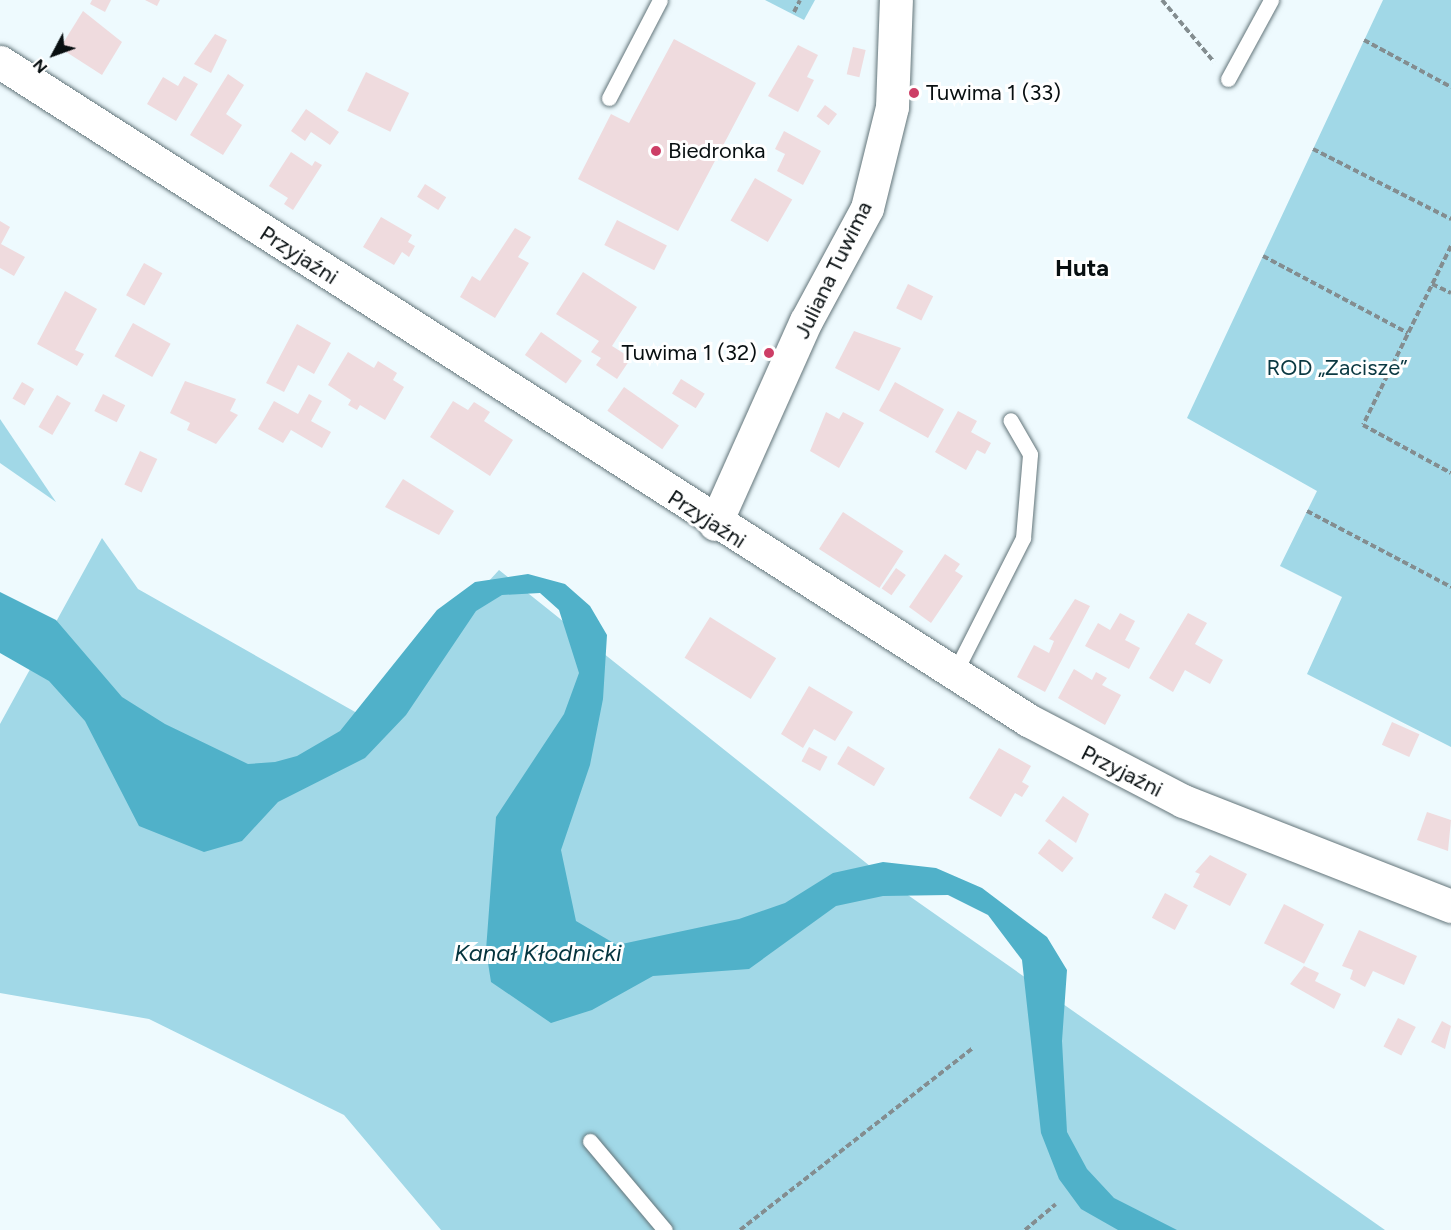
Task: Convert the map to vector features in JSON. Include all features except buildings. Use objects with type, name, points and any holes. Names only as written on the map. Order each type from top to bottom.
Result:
[{"type":"main road","name":"Juliana Tuwima","points":[[715,524],[806,321],[867,208],[892,107],[896,0]]},
{"type":"main road","name":"Przyjaźni","points":[[0,62],[715,524],[954,674],[1090,756],[1183,801],[1451,906]]},
{"type":"lane","points":[[609,98],[660,0]]},
{"type":"lane","points":[[1228,79],[1271,0]]},
{"type":"lane","points":[[954,674],[1023,538],[1030,454],[1010,420]]},
{"type":"lane","points":[[590,1141],[665,1230]]},
{"type":"path","points":[[794,12],[800,0]]},
{"type":"path","points":[[1161,0],[1228,79]]},
{"type":"path","points":[[1364,40],[1451,87]]},
{"type":"path","points":[[1313,149],[1451,219]]},
{"type":"path","points":[[1451,246],[1363,425],[1451,473]]},
{"type":"path","points":[[1263,256],[1408,333]]},
{"type":"path","points":[[1432,284],[1451,294]]},
{"type":"path","points":[[1307,511],[1451,587]]},
{"type":"path","points":[[740,1230],[973,1048]]},
{"type":"path","points":[[1025,1230],[1056,1204]]},
{"type":"green space","points":[[765,0],[815,0],[804,20]]},
{"type":"green space","name":"ROD „Zacisze”","points":[[1383,0],[1451,0],[1451,747],[1307,674],[1342,597],[1280,566],[1317,491],[1187,418]]},
{"type":"green space","points":[[0,419],[56,502],[0,463]]},
{"type":"green space","points":[[102,538],[138,589],[364,717],[499,570],[895,886],[1385,1230],[441,1230],[344,1115],[149,1019],[0,993],[0,724]]},
{"type":"water","name":"Kanał Kłodnicki","points":[[528,574],[565,584],[590,606],[607,635],[603,699],[590,765],[561,850],[576,921],[617,945],[739,919],[785,903],[833,873],[883,862],[936,868],[982,888],[1047,937],[1067,970],[1062,1041],[1067,1132],[1087,1169],[1114,1198],[1177,1230],[1118,1230],[1081,1209],[1059,1179],[1041,1133],[1022,960],[988,915],[948,895],[883,896],[836,906],[749,969],[653,976],[592,1010],[551,1023],[491,982],[486,950],[496,817],[564,714],[579,673],[559,610],[540,593],[502,595],[476,611],[406,715],[365,758],[278,802],[242,841],[204,852],[139,826],[85,721],[49,681],[0,653],[0,592],[56,620],[122,697],[165,724],[248,764],[275,762],[297,756],[340,731],[437,610],[475,582]]},
{"type":"place","name":"Tuwima 1 (33)","points":[[914,93]]},
{"type":"place","name":"Biedronka","points":[[656,151]]},
{"type":"place","name":"Tuwima 1 (32)","points":[[769,353]]},
{"type":"district","name":"Huta","points":[[1082,268]]}]
